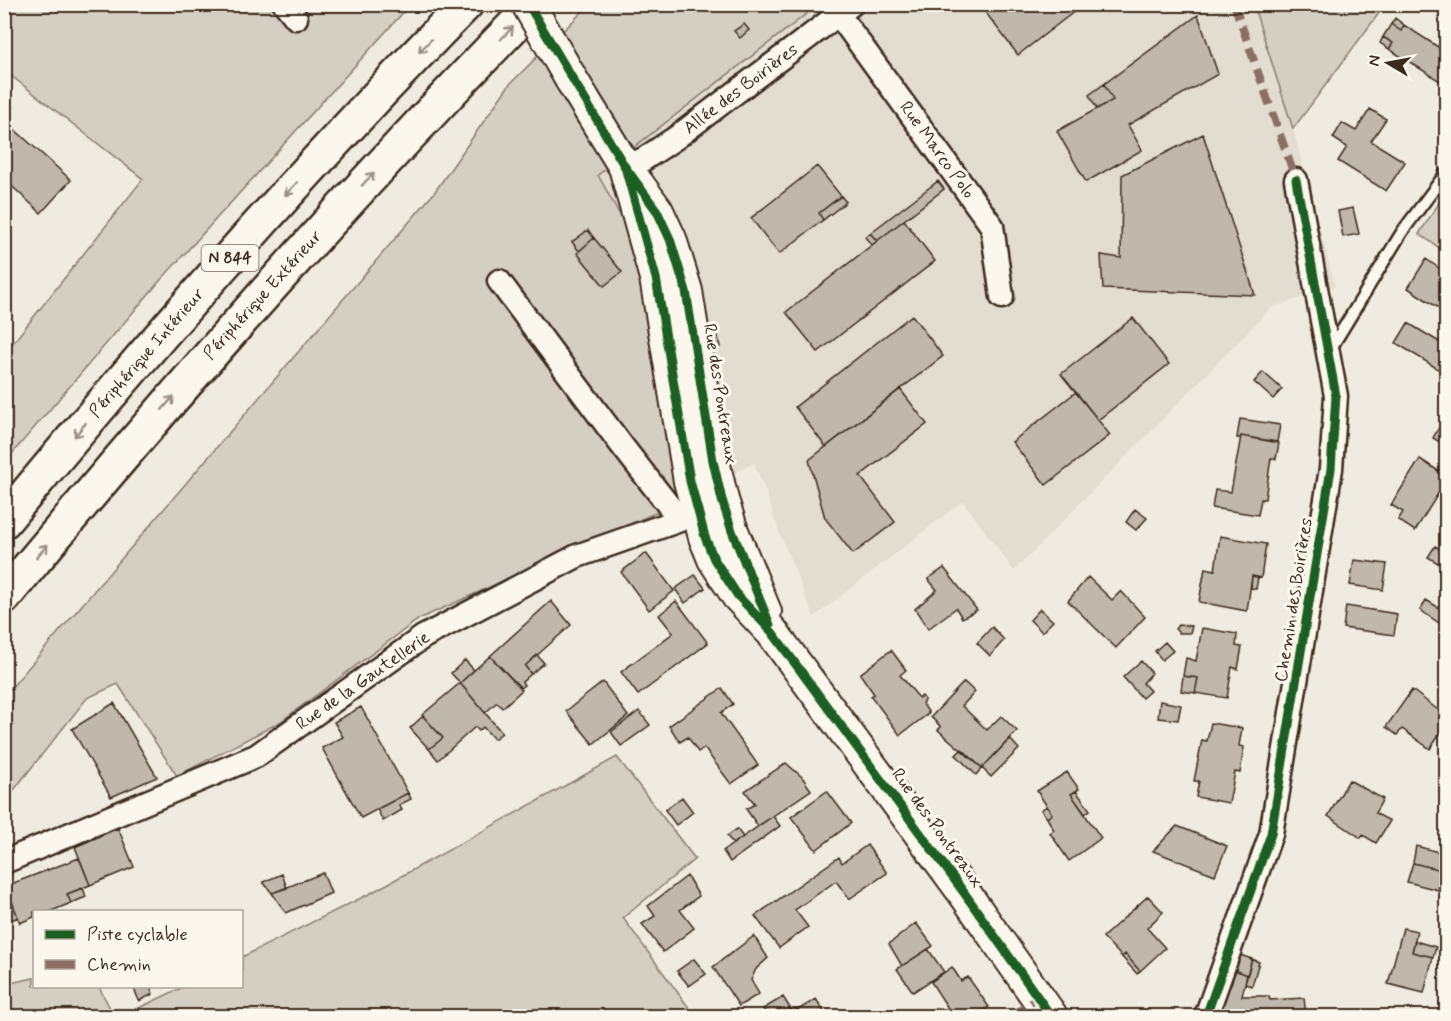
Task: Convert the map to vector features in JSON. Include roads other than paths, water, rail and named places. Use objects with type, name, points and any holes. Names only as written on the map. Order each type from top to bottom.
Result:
[{"type":"highway","name":"Périphérique Intérieur","points":[[4,521],[261,222],[466,4]]},
{"type":"highway","name":"Périphérique Extérieur","points":[[4,597],[115,464],[298,255],[535,4]]},
{"type":"street","name":"Rue des Pontreaux","points":[[528,4],[625,167],[656,278],[690,481],[700,510],[732,531],[772,632],[965,894],[1051,1017]]},
{"type":"street","name":"Allée des Boirières","points":[[625,167],[644,159],[677,136],[845,10]]},
{"type":"street","name":"Rue Marco Polo","points":[[845,10],[992,226],[1002,297]]},
{"type":"street","name":"Chemin des Boirières","points":[[1206,1017],[1271,834],[1331,469],[1336,396],[1296,180]]},
{"type":"street","points":[[499,280],[623,447],[700,510]]},
{"type":"street","name":"Rue de la Gautellerie","points":[[4,862],[256,756],[423,637],[577,556],[700,510]]},
{"type":"lane","points":[[1328,353],[1402,232],[1446,173]]}]
